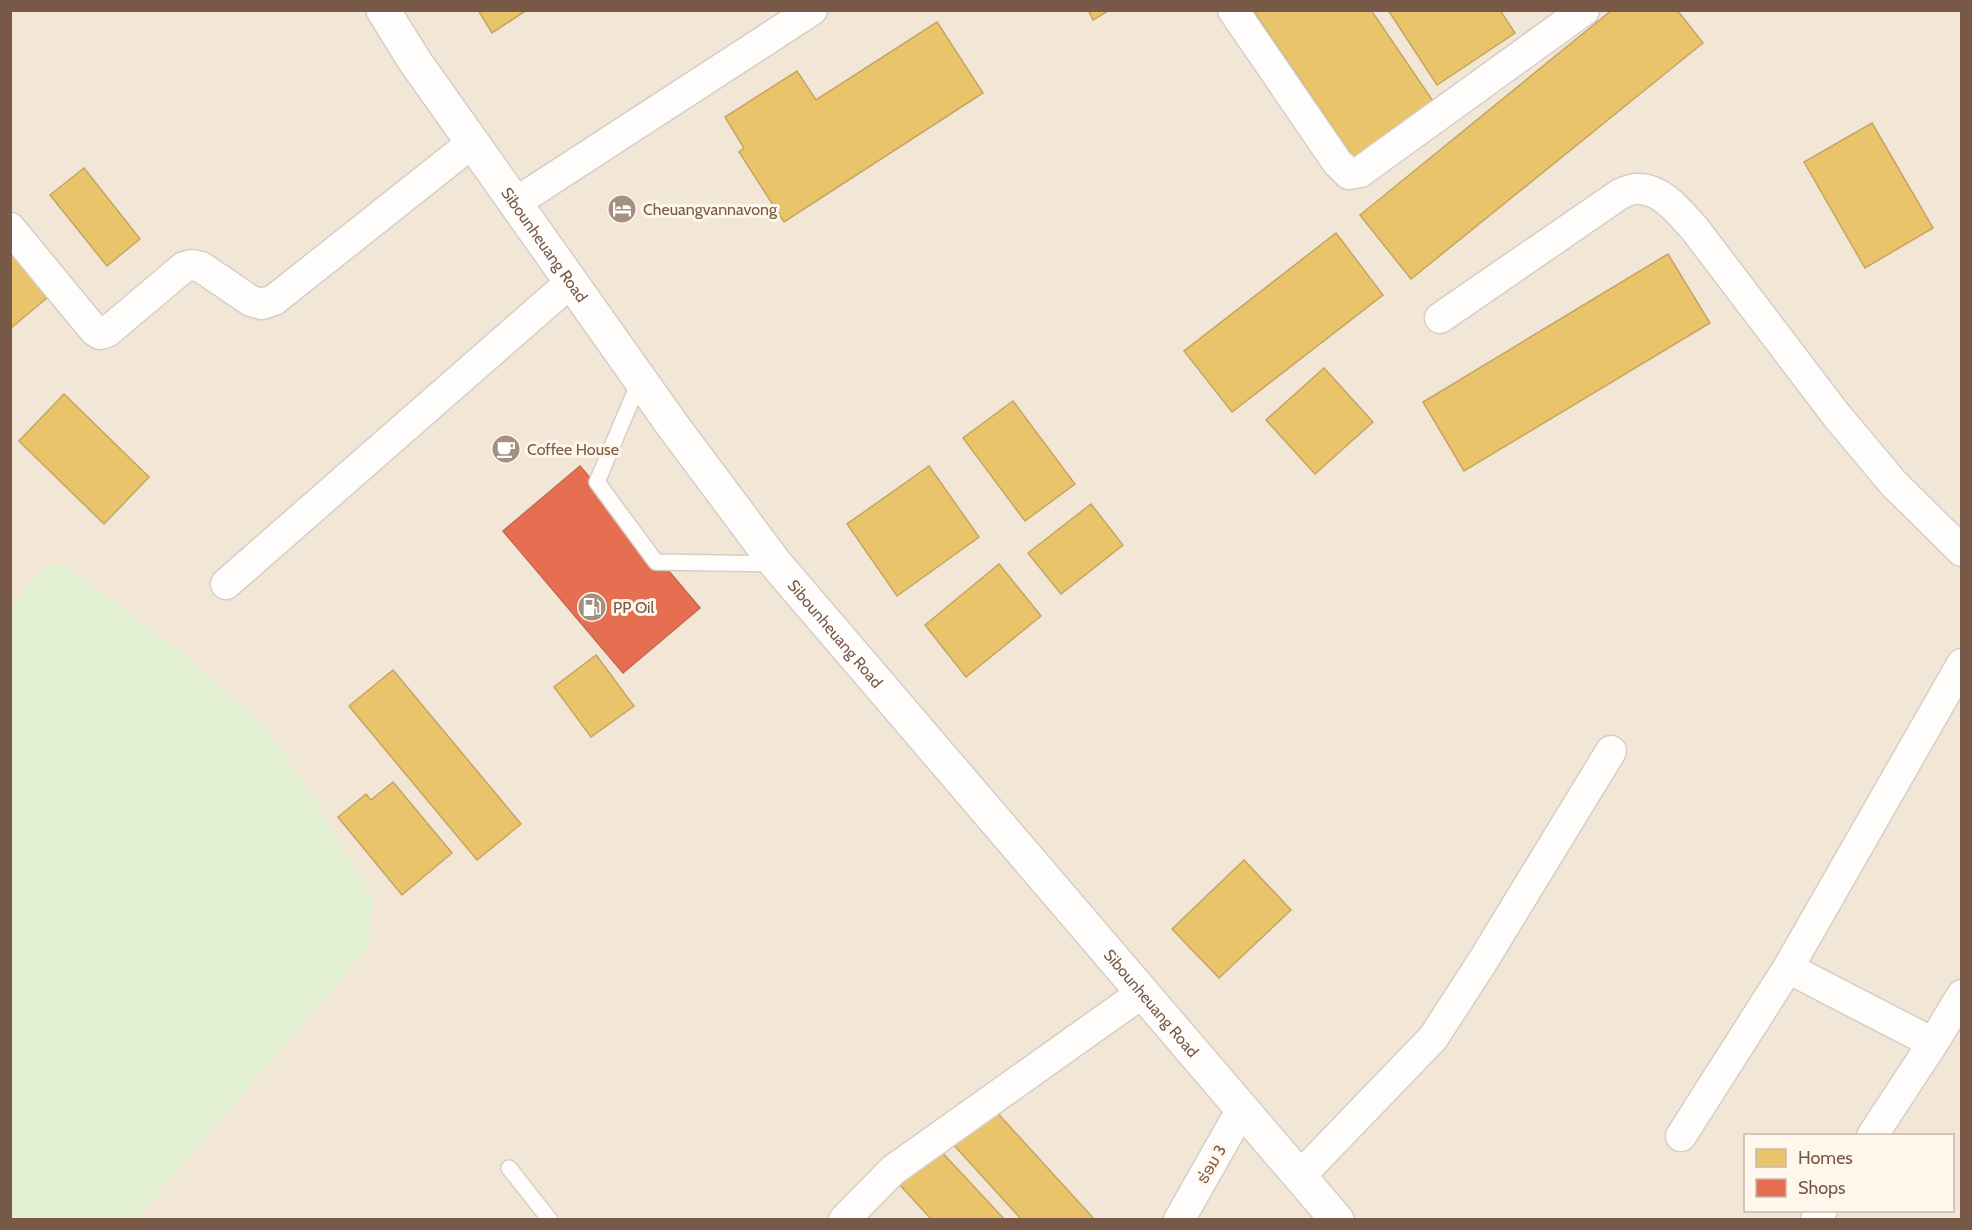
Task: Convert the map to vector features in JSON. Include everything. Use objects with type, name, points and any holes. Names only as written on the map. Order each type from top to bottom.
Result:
[{"type":"street","name":"Sibounheuang Road","points":[[383,10],[414,60],[640,380],[776,564],[1337,1220]]},
{"type":"street","points":[[515,203],[812,10]]},
{"type":"street","points":[[1233,10],[1337,162],[1348,174],[1360,172],[1584,10]]},
{"type":"street","points":[[10,228],[94,330],[100,334],[107,332],[184,267],[192,265],[201,267],[251,301],[262,304],[274,300],[472,143]]},
{"type":"street","points":[[1440,318],[1620,194],[1638,188],[1657,193],[1676,208],[1694,228],[1837,416],[1894,484],[1962,551]]},
{"type":"street","points":[[226,584],[571,282]]},
{"type":"street","points":[[1682,1136],[1788,968],[1962,663]]},
{"type":"street","points":[[1299,1176],[1433,1038],[1611,751]]},
{"type":"street","points":[[1788,968],[1933,1043]]},
{"type":"street","points":[[857,1215],[893,1170],[1142,993]]},
{"type":"street","points":[[1873,1134],[1962,995]]},
{"type":"street","name":"ຮ່ອມ 3","points":[[1179,1220],[1242,1109]]},
{"type":"lane","points":[[640,380],[597,482],[656,562],[776,564]]},
{"type":"lane","points":[[509,1168],[550,1220]]},
{"type":"shaded area","points":[[10,11],[1961,11],[1961,1219],[11,1219]]},
{"type":"green space","points":[[54,564],[67,567],[179,651],[260,721],[307,787],[374,900],[368,948],[136,1219],[11,1219],[11,607],[39,570]]},
{"type":"building: Homes","points":[[478,10],[527,10],[492,33]]},
{"type":"building: Homes","points":[[1088,10],[1110,10],[1093,20]]},
{"type":"building: Homes","points":[[1253,10],[1371,10],[1435,104],[1355,160]]},
{"type":"building: Homes","points":[[1388,10],[1500,10],[1515,33],[1437,85]]},
{"type":"building: Homes","points":[[1612,10],[1677,10],[1703,43],[1411,279],[1360,215]]},
{"type":"building: Homes","points":[[937,22],[983,93],[784,222],[739,152],[744,148],[725,117],[797,71],[816,100]]},
{"type":"building: Homes","points":[[1872,123],[1933,228],[1865,268],[1804,162]]},
{"type":"building: Homes","points":[[84,168],[140,239],[107,266],[50,195]]},
{"type":"building: Homes","points":[[1336,233],[1383,295],[1232,412],[1184,351]]},
{"type":"building: Homes","points":[[10,240],[54,292],[10,329]]},
{"type":"building: Homes","points":[[1668,254],[1710,323],[1464,471],[1423,402]]},
{"type":"building: Homes","points":[[1324,368],[1373,422],[1315,474],[1266,420]]},
{"type":"building: Homes","points":[[64,394],[149,477],[104,524],[19,441]]},
{"type":"building: Homes","points":[[1013,401],[1075,484],[1025,521],[963,438]]},
{"type":"building: Homes","points":[[929,466],[979,537],[897,596],[847,524]]},
{"type":"building: Homes","points":[[1091,504],[1123,545],[1061,594],[1028,553]]},
{"type":"building: Homes","points":[[999,564],[1041,616],[966,677],[925,625]]},
{"type":"building: Homes","points":[[596,655],[634,706],[591,737],[554,687]]},
{"type":"building: Homes","points":[[393,670],[521,824],[477,860],[349,706]]},
{"type":"building: Homes","points":[[393,782],[452,853],[402,895],[338,817],[366,794],[371,800]]},
{"type":"building: Homes","points":[[1244,860],[1291,910],[1219,978],[1172,929]]},
{"type":"building: Homes","points":[[992,1107],[1095,1220],[1022,1220],[952,1143]]},
{"type":"building: Homes","points":[[937,1147],[1005,1220],[932,1220],[899,1184]]},
{"type":"building: Shops","points":[[580,466],[700,608],[623,673],[503,531]]},
{"type":"place","name":"Cheuangvannavong","points":[[622,209]]},
{"type":"place","name":"Coffee House","points":[[506,449]]},
{"type":"place","name":"PP Oil","points":[[592,607]]}]
